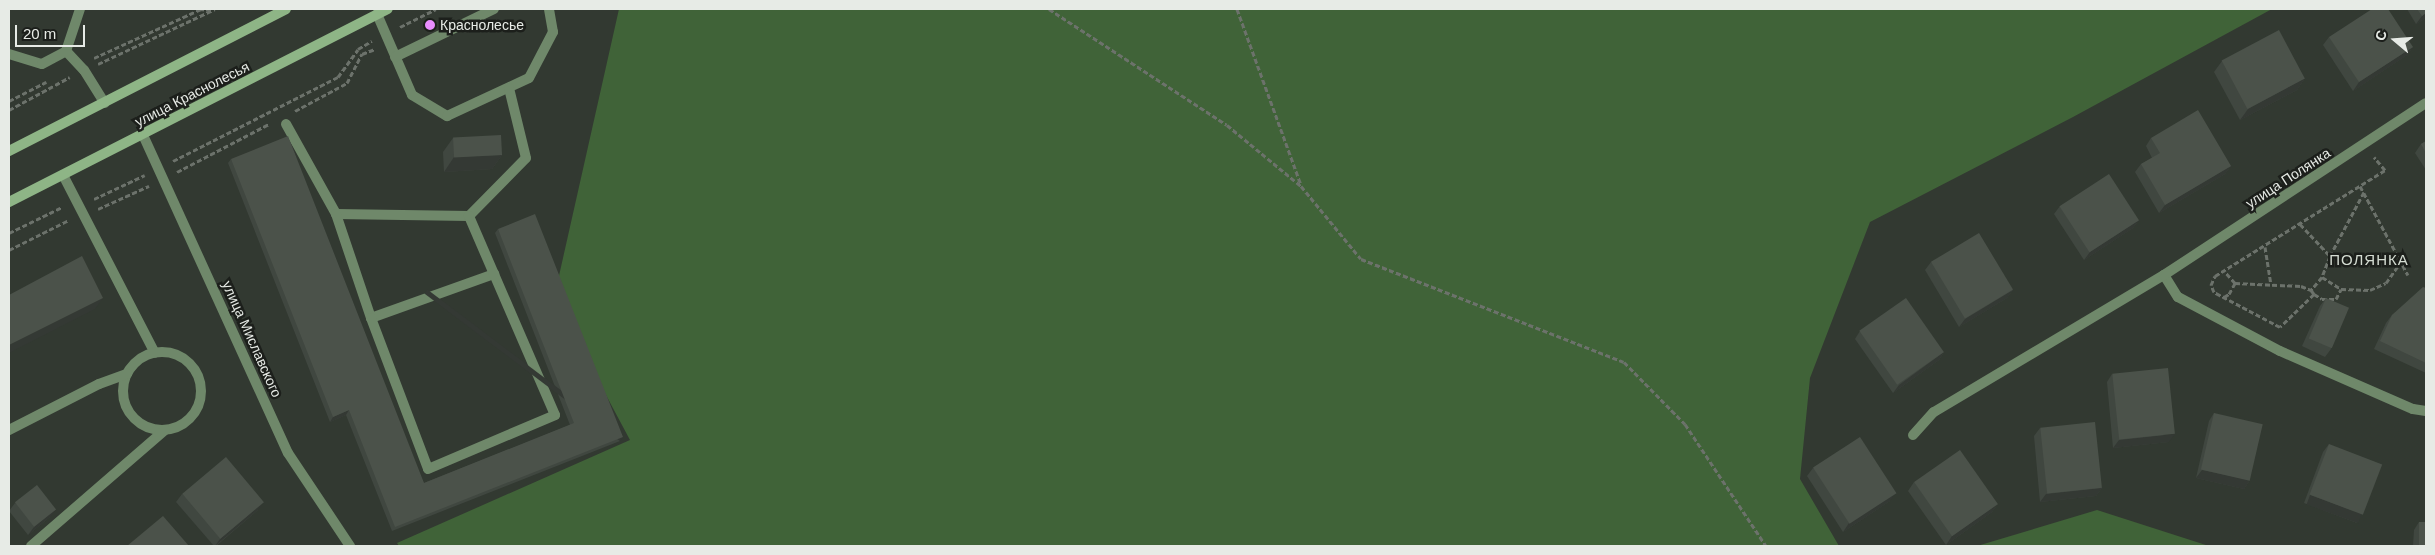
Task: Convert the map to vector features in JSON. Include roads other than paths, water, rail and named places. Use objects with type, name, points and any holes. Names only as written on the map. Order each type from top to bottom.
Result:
[{"type":"street","points":[[9,54],[42,64],[66,51],[80,9]]},
{"type":"street","points":[[9,151],[106,103],[286,9]]},
{"type":"street","name":"улица Краснолесья","points":[[9,202],[143,135],[376,11],[388,9]]},
{"type":"street","points":[[395,57],[494,9]]},
{"type":"street","points":[[376,11],[412,95],[447,116],[528,78],[553,32],[549,9]]},
{"type":"street","points":[[66,51],[81,68],[106,103]]},
{"type":"street","points":[[336,214],[469,216],[526,158],[509,88]]},
{"type":"street","name":"улица Полянка","points":[[1913,435],[1934,412],[2164,274],[2426,103]]},
{"type":"street","points":[[283,120],[336,214],[371,318],[428,469],[555,415],[469,216]]},
{"type":"street","name":"улица Миславского","points":[[143,135],[165,178],[288,453],[350,546]]},
{"type":"street","points":[[63,175],[155,353]]},
{"type":"street","points":[[371,318],[494,274]]},
{"type":"street","points":[[2164,274],[2178,297],[2280,351],[2414,408],[2426,411]]},
{"type":"street","points":[[9,430],[99,384],[127,374],[143,357],[155,353],[180,356],[193,369],[200,386],[196,410],[188,420],[165,430],[31,546]]},
{"type":"street","points":[[127,374],[123,391],[127,408],[143,426],[165,430]]},
{"type":"place","name":"Краснолесье","points":[[430,25]]},
{"type":"district","name":"ПОЛЯНКА","points":[[2369,260]]}]
